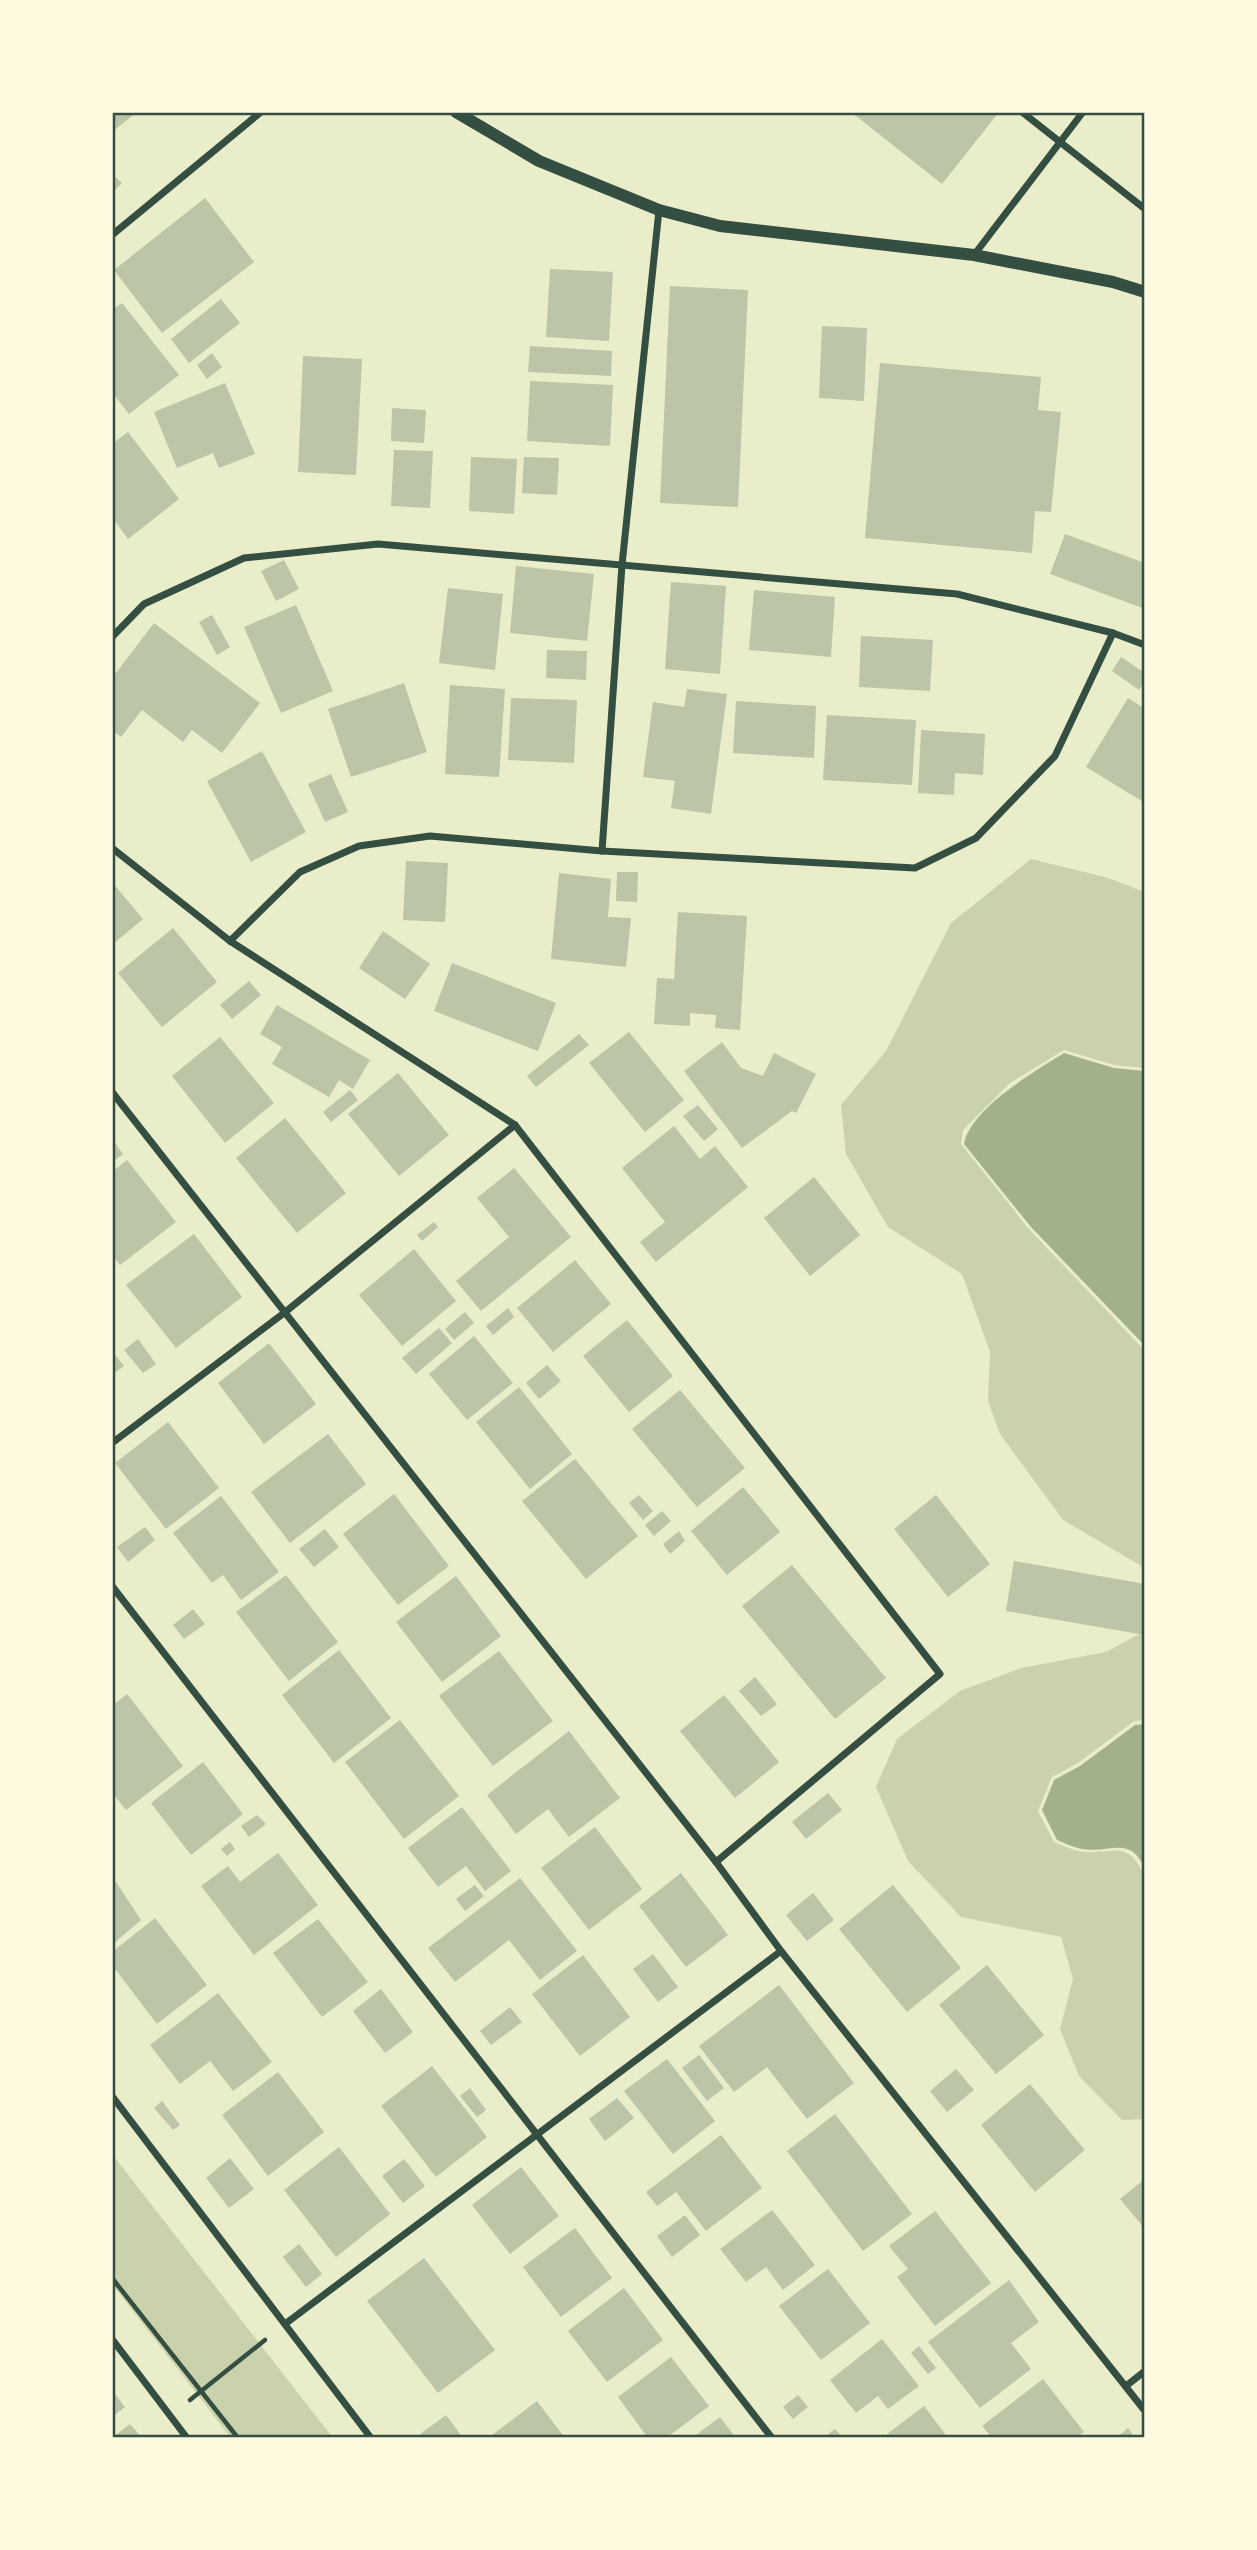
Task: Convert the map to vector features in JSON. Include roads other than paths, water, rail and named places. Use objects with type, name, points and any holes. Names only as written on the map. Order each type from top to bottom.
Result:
[{"type":"street","points":[[112,235],[261,112]]},
{"type":"street","points":[[456,112],[539,160],[659,210],[720,226],[974,255],[1113,282],[1145,292]]},
{"type":"street","points":[[1022,112],[1145,209]]},
{"type":"street","points":[[974,255],[1083,112]]},
{"type":"street","points":[[602,850],[622,565],[659,210]]},
{"type":"street","points":[[112,638],[144,604],[244,558],[379,544],[957,594],[1113,633],[1145,645]]},
{"type":"street","points":[[230,941],[300,872],[359,846],[430,836],[602,850],[915,868],[976,838],[1055,756],[1113,633]]},
{"type":"street","points":[[112,848],[230,941],[515,1125],[940,1674],[716,1861]]},
{"type":"street","points":[[112,1092],[716,1861],[781,1951],[1145,2411]]},
{"type":"street","points":[[112,1443],[284,1312],[515,1125]]},
{"type":"street","points":[[112,1586],[772,2438]]},
{"type":"street","points":[[285,2324],[781,1951]]},
{"type":"street","points":[[112,2096],[371,2438]]},
{"type":"street","points":[[112,2339],[187,2438]]},
{"type":"street","points":[[1126,2386],[1145,2371]]}]
